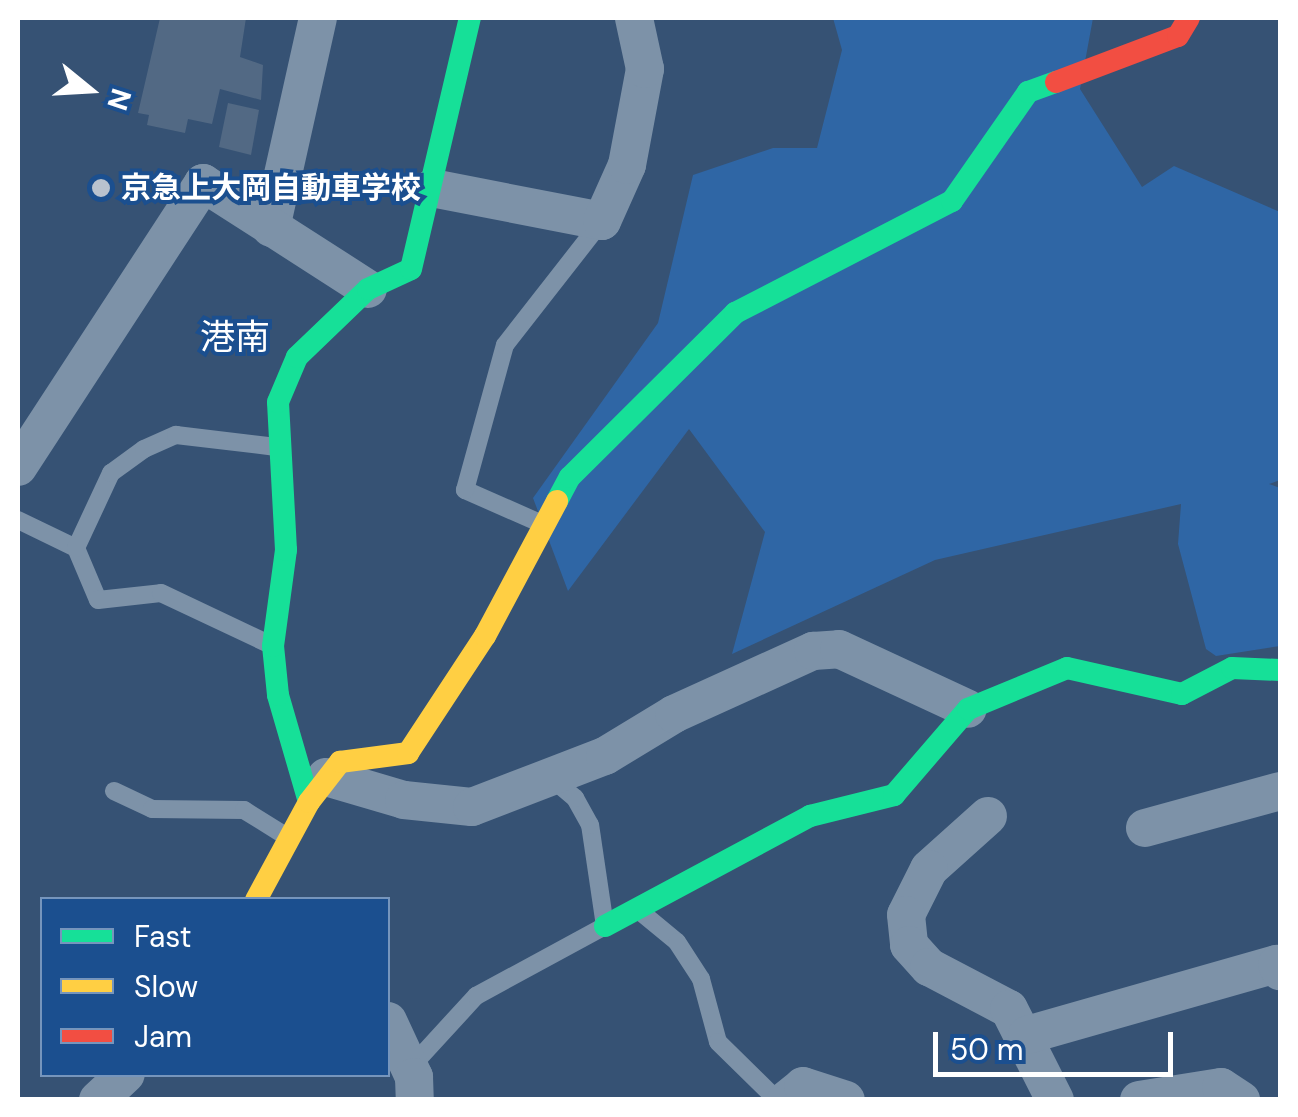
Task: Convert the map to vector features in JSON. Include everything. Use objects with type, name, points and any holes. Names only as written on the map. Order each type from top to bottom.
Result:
[{"type":"street","points":[[271,228],[318,18]]},
{"type":"street","points":[[318,789],[278,695],[274,646],[286,550],[278,402],[297,356],[368,289],[410,269],[470,18]]},
{"type":"street","points":[[432,188],[602,221],[627,165],[645,69],[634,18]]},
{"type":"street","points":[[258,897],[318,789],[340,762],[408,753],[486,636],[570,477],[736,313],[952,201],[1028,92],[1178,36],[1189,18]]},
{"type":"street","points":[[18,467],[203,182],[368,289]]},
{"type":"street","points":[[318,789],[472,807],[606,756],[674,714],[813,651],[840,649],[968,709]]},
{"type":"street","points":[[604,926],[810,816],[894,795],[968,709],[1067,668],[1182,694],[1232,668],[1280,670]]},
{"type":"street","points":[[1145,828],[1280,791]]},
{"type":"street","points":[[988,816],[929,868],[906,915],[910,945],[928,967],[1009,1009],[1027,1035],[1055,1100]]},
{"type":"street","points":[[1027,1035],[1277,964],[1280,971]]},
{"type":"street","points":[[390,1026],[412,1084]]},
{"type":"street","points":[[98,1100],[123,1077]]},
{"type":"street","points":[[786,1100],[803,1086],[846,1100]]},
{"type":"street","points":[[1140,1100],[1221,1087],[1241,1100]]},
{"type":"lane","points":[[544,525],[466,490],[505,345],[602,221]]},
{"type":"lane","points":[[76,548],[111,472],[144,449],[176,435],[281,448]]},
{"type":"lane","points":[[18,520],[76,548],[98,600],[140,590],[161,594],[274,646]]},
{"type":"lane","points":[[412,1084],[476,996],[604,926],[590,825],[574,798],[549,777]]},
{"type":"lane","points":[[114,791],[152,809],[244,810],[289,838]]},
{"type":"lane","points":[[638,909],[677,942],[701,978],[718,1042],[777,1100]]},
{"type":"shaded area","points":[[833,18],[1093,18],[1080,89],[1142,187],[1174,166],[1280,212],[1280,480],[1269,484],[1280,488],[1280,646],[1216,656],[1206,649],[1178,544],[1181,504],[935,560],[732,654],[765,532],[689,429],[568,591],[533,498],[658,323],[693,175],[773,148],[817,148],[842,50]]},
{"type":"building","points":[[160,18],[246,18],[240,57],[263,65],[261,100],[220,89],[212,124],[188,119],[185,133],[147,125],[149,115],[138,113]]},
{"type":"building","points":[[228,103],[259,110],[251,155],[219,147]]},
{"type":"traffic: fast","points":[[309,802],[278,695],[273,646],[286,550],[278,402],[297,357],[368,289],[411,269],[470,18]]},
{"type":"traffic: fast","points":[[557,501],[570,477],[735,313],[952,201],[1028,92],[1056,82]]},
{"type":"traffic: fast","points":[[605,926],[810,816],[894,795],[968,709],[1067,668],[1182,694],[1232,668],[1280,670]]},
{"type":"traffic: slow","points":[[258,897],[309,802],[340,762],[408,753],[485,636],[557,501]]},
{"type":"traffic: jam","points":[[1056,82],[1178,36],[1189,18]]},
{"type":"place","name":"京急上大岡自動車学校","points":[[101,188]]},
{"type":"district","name":"港南","points":[[235,337]]}]
